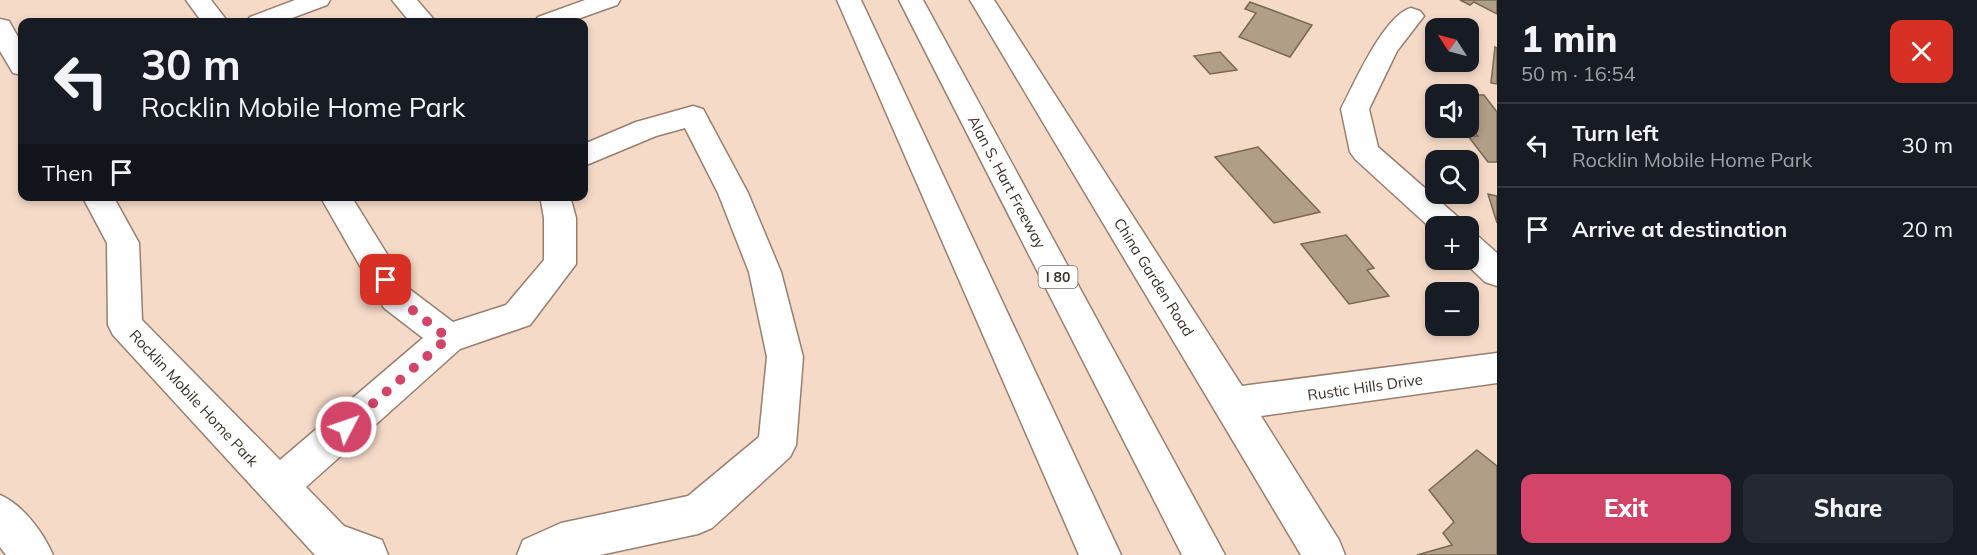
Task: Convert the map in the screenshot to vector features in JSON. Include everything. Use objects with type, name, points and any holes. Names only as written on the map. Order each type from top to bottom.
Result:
[{"type":"main road","points":[[198,0],[212,18]]},
{"type":"main road","points":[[271,18],[318,0]]},
{"type":"main road","points":[[404,0],[420,18]]},
{"type":"main road","points":[[558,18],[608,0]]},
{"type":"main road","points":[[849,0],[1100,555]]},
{"type":"main road","name":"Alan S. Hart Freeway","points":[[911,0],[1204,555]]},
{"type":"main road","name":"China Garden Road","points":[[982,0],[1324,555]]},
{"type":"main road","points":[[1411,16],[1385,49],[1355,109],[1365,152],[1437,216]]},
{"type":"main road","points":[[0,27],[18,60]]},
{"type":"main road","points":[[538,555],[561,543],[698,514],[777,445],[785,357],[765,272],[733,193],[693,116],[646,129],[588,154]]},
{"type":"main road","name":"Rocklin Mobile Home Park","points":[[100,201],[123,243],[125,325],[331,542],[367,555]]},
{"type":"main road","points":[[338,201],[396,297],[448,338]]},
{"type":"main road","points":[[278,487],[448,338],[518,315],[560,264],[560,218],[556,201]]},
{"type":"main road","points":[[1479,256],[1497,273]]},
{"type":"main road","name":"Rustic Hills Drive","points":[[1233,404],[1497,368]]},
{"type":"main road","points":[[0,515],[32,555]]},
{"type":"building","points":[[1460,0],[1497,0],[1497,14],[1474,2],[1470,5]]},
{"type":"building","points":[[1250,2],[1312,25],[1290,57],[1239,37],[1256,13],[1245,9]]},
{"type":"building","points":[[1495,47],[1497,48],[1497,84],[1491,83]]},
{"type":"building","points":[[1220,52],[1237,70],[1210,74],[1194,56]]},
{"type":"building","points":[[1479,95],[1484,95],[1497,112],[1497,162],[1488,162],[1470,138],[1479,138]]},
{"type":"building","points":[[1258,147],[1320,212],[1274,223],[1215,157]]},
{"type":"building","points":[[1488,194],[1497,196],[1497,223]]},
{"type":"building","points":[[1346,235],[1374,268],[1367,270],[1389,296],[1349,304],[1301,244]]},
{"type":"building","points":[[1477,450],[1497,466],[1497,555],[1417,555],[1452,545],[1443,533],[1454,522],[1429,490]]},
{"type":"route","points":[[346,427],[448,338],[396,297],[386,280]]}]
